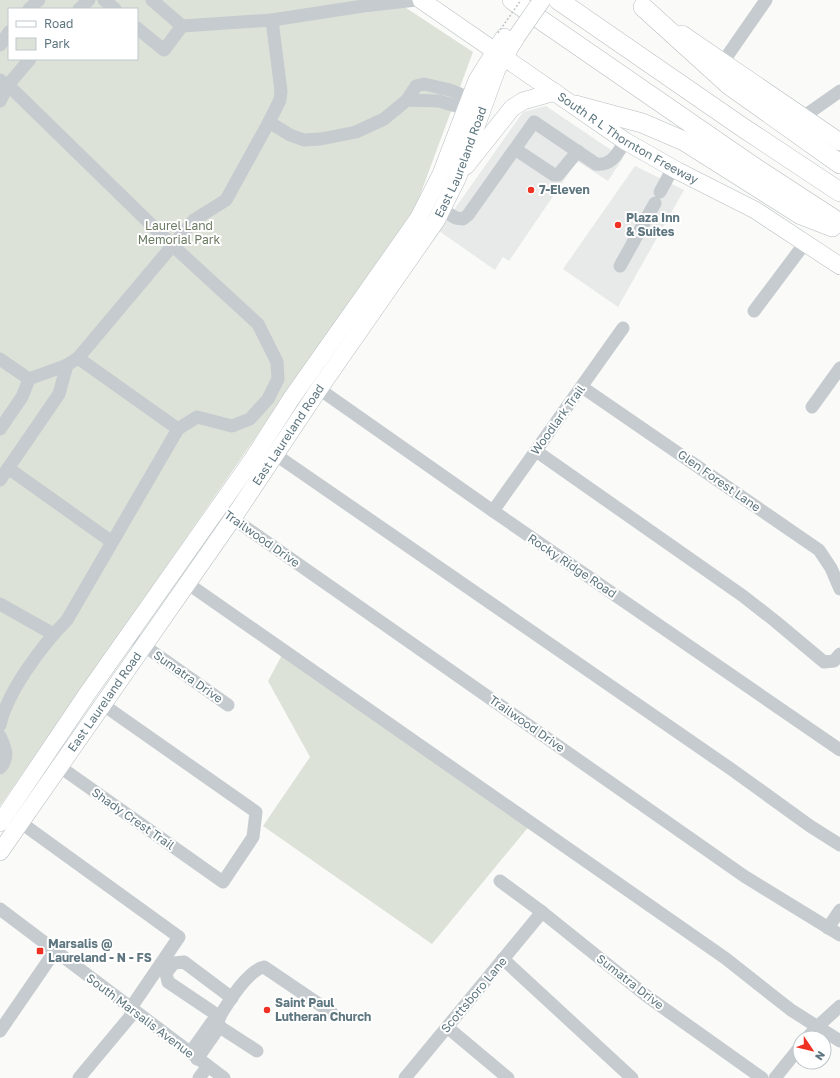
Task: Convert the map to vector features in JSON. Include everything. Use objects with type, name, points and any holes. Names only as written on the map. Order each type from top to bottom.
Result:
[{"type":"highway","points":[[512,0],[757,169],[840,223]]},
{"type":"highway","points":[[558,0],[742,127],[840,192]]},
{"type":"highway","points":[[638,3],[729,86],[840,164]]},
{"type":"highway","points":[[575,105],[642,124],[684,141],[800,215],[840,230]]},
{"type":"main road","name":"South R L Thornton Freeway","points":[[421,0],[625,141],[673,168],[755,210],[840,266]]},
{"type":"main road","points":[[507,35],[529,0]]},
{"type":"main road","name":"East Laureland Road","points":[[0,823],[218,508],[436,221],[456,179],[474,105],[477,80],[499,53],[507,35],[542,0]]},
{"type":"main road","points":[[638,3],[840,142]]},
{"type":"main road","points":[[456,179],[512,108],[523,101],[555,92]]},
{"type":"main road","name":"East Laureland Road","points":[[0,852],[276,455],[312,384],[418,219],[474,105]]},
{"type":"street","points":[[30,8],[39,0]]},
{"type":"street","points":[[80,8],[89,0]]},
{"type":"street","points":[[104,0],[114,8]]},
{"type":"street","points":[[152,0],[182,26],[272,20],[362,3],[416,0]]},
{"type":"street","points":[[723,62],[766,0]]},
{"type":"street","points":[[0,480],[59,394],[72,361],[194,220],[226,200],[280,100],[281,91],[272,20]]},
{"type":"street","points":[[138,29],[164,50],[182,26]]},
{"type":"street","points":[[0,45],[8,33]]},
{"type":"street","points":[[0,101],[4,83],[29,60]]},
{"type":"street","points":[[0,724],[7,702],[53,634],[67,620],[178,429],[197,417],[232,426],[250,419],[268,399],[278,379],[277,362],[258,324],[172,245],[4,83]]},
{"type":"street","points":[[802,117],[840,91]]},
{"type":"street","points":[[269,122],[304,140],[321,140],[356,132],[384,119],[407,100],[439,100],[456,106],[474,105]]},
{"type":"street","points":[[442,210],[456,218],[463,219],[468,215],[534,122],[596,164],[604,165],[614,159],[625,141]]},
{"type":"street","points":[[515,149],[554,175],[558,175],[578,152]]},
{"type":"street","points":[[620,266],[673,168]]},
{"type":"street","points":[[754,311],[805,243]]},
{"type":"street","name":"Woodlark Trail","points":[[493,511],[623,328]]},
{"type":"street","points":[[0,359],[29,379]]},
{"type":"street","points":[[0,430],[22,397],[29,379],[72,361]]},
{"type":"street","points":[[72,361],[178,429]]},
{"type":"street","points":[[812,407],[840,368]]},
{"type":"street","name":"Rocky Ridge Road","points":[[312,384],[493,511],[840,750]]},
{"type":"street","name":"Glen Forest Lane","points":[[582,387],[819,550],[840,589]]},
{"type":"street","points":[[536,451],[743,596],[824,662],[834,661],[840,654]]},
{"type":"street","points":[[276,455],[731,769],[810,826],[840,845]]},
{"type":"street","points":[[8,468],[112,542]]},
{"type":"street","name":"Trailwood Drive","points":[[218,508],[744,876],[840,935]]},
{"type":"street","points":[[187,583],[725,958],[792,1010],[840,1041]]},
{"type":"street","points":[[0,604],[53,634]]},
{"type":"street","name":"Sumatra Drive","points":[[129,635],[228,705]]},
{"type":"street","name":"Shady Crest Trail","points":[[45,756],[223,882],[253,837],[256,812],[102,704]]},
{"type":"street","points":[[0,736],[6,749],[5,763],[0,768]]},
{"type":"street","points":[[20,822],[179,937],[132,1010],[79,1078]]},
{"type":"street","name":"Sumatra Drive","points":[[500,881],[542,912],[648,997],[762,1078]]},
{"type":"street","name":"South Marsalis Avenue","points":[[0,909],[224,1078]]},
{"type":"street","points":[[828,928],[840,910]]},
{"type":"street","name":"Scottsboro Lane","points":[[405,1078],[542,912]]},
{"type":"street","points":[[0,1031],[55,951]]},
{"type":"street","points":[[503,959],[632,1078]]},
{"type":"street","points":[[232,998],[184,962],[174,963],[166,973],[168,982],[217,1022],[257,1051]]},
{"type":"street","points":[[194,1056],[232,998],[254,971],[264,967],[332,1013]]},
{"type":"street","points":[[814,1030],[840,1006]]},
{"type":"street","points":[[447,1027],[508,1078]]},
{"type":"street","points":[[775,1078],[792,1057]]},
{"type":"street","points":[[199,1078],[208,1066]]},
{"type":"path","points":[[507,35],[521,0]]},
{"type":"shaded area","points":[[546,106],[623,158],[608,181],[577,161],[509,261],[503,257],[495,270],[439,231],[523,112]]},
{"type":"shaded area","points":[[635,166],[684,190],[618,307],[563,269]]},
{"type":"green space","name":"Laurel Land Memorial Park","points":[[0,0],[394,0],[473,52],[416,206],[0,806]]},
{"type":"green space","points":[[282,655],[535,819],[432,944],[263,826],[310,757],[268,681]]},
{"type":"place","name":"7-Eleven","points":[[531,190]]},
{"type":"place","name":"Plaza Inn & Suites","points":[[618,225]]},
{"type":"place","name":"Marsalis @ Laureland - N - FS","points":[[40,951]]},
{"type":"place","name":"Saint Paul Lutheran Church","points":[[267,1010]]}]
